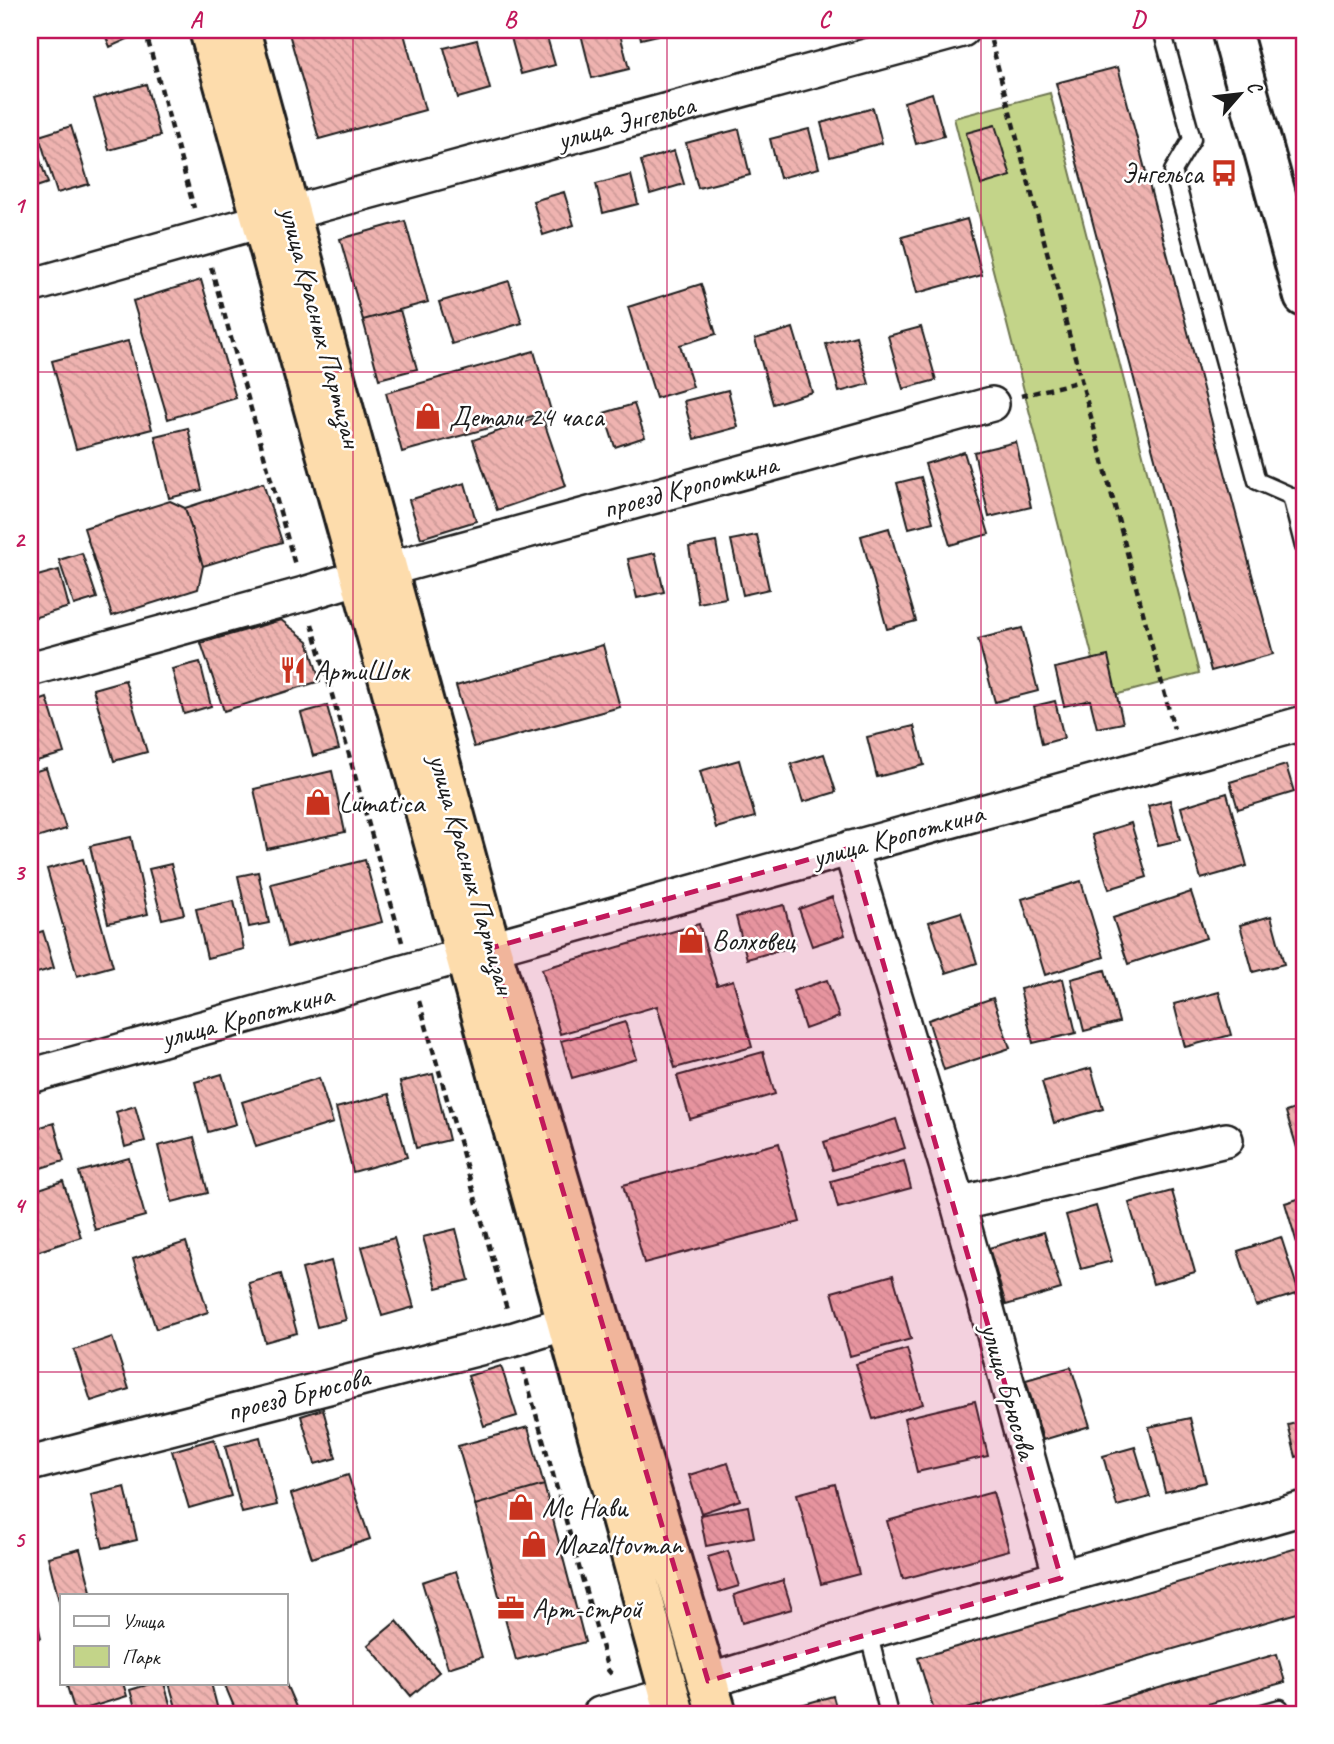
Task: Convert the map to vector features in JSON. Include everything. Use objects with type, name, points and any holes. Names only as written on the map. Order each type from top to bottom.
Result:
[{"type":"highway","name":"улица Красных Партизан","points":[[209,30],[276,217],[478,951],[712,1698]]},
{"type":"highway","name":"улица Красных Партизан","points":[[240,30],[276,217]]},
{"type":"highway","name":"улица Красных Партизан","points":[[478,951],[566,1322],[662,1704]]},
{"type":"street","name":"улица Энгельса","points":[[30,286],[961,30]]},
{"type":"street","points":[[1231,30],[1304,297]]},
{"type":"street","name":"проезд Кропоткина","points":[[30,669],[992,404]]},
{"type":"street","name":"улица Кропоткина","points":[[30,1076],[1304,723]]},
{"type":"street","name":"улица Брюсова","points":[[850,848],[958,1205],[1061,1577]]},
{"type":"street","points":[[958,1205],[1226,1140]]},
{"type":"street","name":"проезд Брюсова","points":[[30,1464],[515,1339],[566,1322]]},
{"type":"street","points":[[712,1698],[868,1632],[1304,1508]]},
{"type":"street","points":[[600,1714],[662,1704]]},
{"type":"lane","points":[[1162,30],[1192,139],[1173,171],[1257,481],[1291,496],[1304,547]]},
{"type":"lane","points":[[868,1632],[889,1714]]},
{"type":"lane","points":[[1259,1714],[1280,1709]]},
{"type":"path","points":[[145,30],[607,1670],[662,1704]]},
{"type":"path","points":[[988,30],[1182,757]]},
{"type":"path","points":[[992,404],[1082,381]]},
{"type":"highlighted area","points":[[850,848],[1061,1578],[708,1681],[491,948]]},
{"type":"green space","points":[[1050,93],[1199,673],[1103,698],[954,118]]},
{"type":"building","points":[[103,30],[140,30],[141,33],[110,47]]},
{"type":"building","points":[[288,30],[403,30],[425,110],[319,139]]},
{"type":"building","points":[[509,30],[545,30],[555,65],[521,74]]},
{"type":"building","points":[[580,30],[619,30],[629,69],[592,78]]},
{"type":"building","points":[[639,30],[679,30],[641,39]]},
{"type":"building","points":[[477,40],[490,89],[458,98],[444,48]]},
{"type":"building","points":[[1118,67],[1273,654],[1211,671],[1056,83]]},
{"type":"building","points":[[146,84],[160,136],[109,150],[94,99]]},
{"type":"building","points":[[932,93],[944,136],[916,144],[904,102]]},
{"type":"building","points":[[873,108],[882,143],[830,157],[821,123]]},
{"type":"building","points":[[995,125],[1011,176],[981,185],[966,133]]},
{"type":"building","points":[[71,126],[89,184],[57,193],[39,136]]},
{"type":"building","points":[[739,129],[750,175],[698,188],[686,143]]},
{"type":"building","points":[[809,129],[819,168],[780,178],[770,139]]},
{"type":"building","points":[[34,143],[48,183],[30,189],[30,144]]},
{"type":"building","points":[[674,151],[684,184],[650,194],[641,161]]},
{"type":"building","points":[[631,175],[638,204],[603,213],[596,184]]},
{"type":"building","points":[[564,192],[574,225],[543,235],[533,201]]},
{"type":"building","points":[[967,219],[982,275],[917,293],[902,237]]},
{"type":"building","points":[[405,221],[428,302],[363,320],[340,239]]},
{"type":"building","points":[[201,280],[236,398],[168,419],[133,301]]},
{"type":"building","points":[[509,281],[522,323],[452,344],[439,302]]},
{"type":"building","points":[[701,284],[716,334],[680,345],[693,387],[656,398],[628,307]]},
{"type":"building","points":[[400,310],[417,369],[379,379],[363,320]]},
{"type":"building","points":[[921,327],[936,380],[903,389],[888,336]]},
{"type":"building","points":[[793,328],[812,392],[773,404],[755,339]]},
{"type":"building","points":[[856,336],[869,384],[839,392],[826,344]]},
{"type":"building","points":[[128,341],[152,429],[76,449],[52,361]]},
{"type":"building","points":[[534,351],[551,411],[402,452],[386,393]]},
{"type":"building","points":[[728,390],[738,427],[694,439],[684,401]]},
{"type":"building","points":[[634,404],[645,437],[615,447],[604,413]]},
{"type":"building","points":[[542,416],[566,486],[497,510],[473,440]]},
{"type":"building","points":[[188,428],[202,490],[169,498],[155,436]]},
{"type":"building","points":[[1016,442],[1031,507],[989,517],[974,452]]},
{"type":"building","points":[[964,452],[989,534],[950,545],[925,464]]},
{"type":"building","points":[[921,477],[933,522],[909,528],[897,483]]},
{"type":"building","points":[[263,483],[282,542],[203,566],[185,508]]},
{"type":"building","points":[[465,483],[476,521],[421,538],[409,500]]},
{"type":"building","points":[[170,501],[185,508],[203,566],[198,589],[112,616],[84,528]]},
{"type":"building","points":[[889,528],[916,621],[887,629],[861,536]]},
{"type":"building","points":[[757,535],[769,589],[743,595],[731,540]]},
{"type":"building","points":[[716,542],[726,598],[698,603],[689,547]]},
{"type":"building","points":[[82,553],[97,598],[74,605],[59,560]]},
{"type":"building","points":[[655,553],[664,592],[637,598],[628,559]]},
{"type":"building","points":[[59,570],[69,607],[30,619],[30,578]]},
{"type":"building","points":[[281,620],[308,641],[320,681],[224,711],[201,643]]},
{"type":"building","points":[[1022,628],[1038,691],[995,702],[978,639]]},
{"type":"building","points":[[603,645],[620,707],[474,747],[456,686]]},
{"type":"building","points":[[1108,656],[1123,723],[1097,728],[1090,700],[1064,706],[1055,668]]},
{"type":"building","points":[[200,662],[211,706],[184,714],[172,669]]},
{"type":"building","points":[[125,680],[147,752],[114,761],[93,689]]},
{"type":"building","points":[[47,698],[64,753],[30,763],[30,704]]},
{"type":"building","points":[[1055,701],[1064,738],[1042,744],[1034,706]]},
{"type":"building","points":[[327,706],[339,749],[313,756],[301,713]]},
{"type":"building","points":[[914,726],[924,765],[877,777],[867,737]]},
{"type":"building","points":[[824,754],[836,792],[803,802],[791,764]]},
{"type":"building","points":[[739,760],[755,817],[716,828],[700,771]]},
{"type":"building","points":[[1286,765],[1294,792],[1238,809],[1230,782]]},
{"type":"building","points":[[46,768],[66,829],[30,840],[30,773]]},
{"type":"building","points":[[332,771],[345,832],[267,849],[254,789]]},
{"type":"building","points":[[1227,793],[1247,866],[1201,879],[1181,807]]},
{"type":"building","points":[[1170,800],[1180,840],[1158,845],[1148,806]]},
{"type":"building","points":[[1131,823],[1147,877],[1109,889],[1092,835]]},
{"type":"building","points":[[131,837],[148,914],[108,923],[90,846]]},
{"type":"building","points":[[83,859],[113,966],[77,976],[47,869]]},
{"type":"building","points":[[365,860],[382,922],[287,947],[271,884]]},
{"type":"building","points":[[171,864],[184,914],[162,919],[149,869]]},
{"type":"building","points":[[258,872],[269,923],[249,927],[238,876]]},
{"type":"building","points":[[1081,881],[1104,957],[1045,975],[1022,899]]},
{"type":"building","points":[[1191,892],[1206,938],[1128,964],[1113,918]]},
{"type":"building","points":[[832,897],[845,935],[812,946],[799,909]]},
{"type":"building","points":[[234,901],[244,949],[207,958],[196,909]]},
{"type":"building","points":[[784,905],[795,946],[747,959],[736,917]]},
{"type":"building","points":[[961,912],[977,963],[946,973],[929,922]]},
{"type":"building","points":[[1271,916],[1284,964],[1253,972],[1240,925]]},
{"type":"building","points":[[699,924],[717,985],[733,980],[752,1047],[675,1068],[657,1006],[560,1034],[542,969]]},
{"type":"building","points":[[43,931],[54,968],[30,975],[30,935]]},
{"type":"building","points":[[1105,970],[1119,1022],[1084,1031],[1071,979]]},
{"type":"building","points":[[1063,979],[1076,1033],[1033,1043],[1020,989]]},
{"type":"building","points":[[827,980],[839,1017],[805,1029],[793,991]]},
{"type":"building","points":[[1219,992],[1231,1035],[1185,1047],[1174,1004]]},
{"type":"building","points":[[993,998],[1010,1048],[944,1070],[928,1020]]},
{"type":"building","points":[[625,1022],[637,1059],[572,1078],[561,1041]]},
{"type":"building","points":[[763,1052],[775,1094],[690,1119],[677,1076]]},
{"type":"building","points":[[1091,1068],[1103,1109],[1054,1123],[1042,1082]]},
{"type":"building","points":[[222,1074],[236,1124],[208,1132],[195,1082]]},
{"type":"building","points":[[433,1074],[449,1140],[416,1148],[400,1082]]},
{"type":"building","points":[[319,1078],[333,1123],[256,1147],[242,1102]]},
{"type":"building","points":[[389,1094],[407,1157],[353,1172],[336,1108]]},
{"type":"building","points":[[135,1106],[145,1141],[125,1147],[116,1112]]},
{"type":"building","points":[[1304,1106],[1304,1171],[1286,1112]]},
{"type":"building","points":[[896,1119],[905,1148],[833,1170],[824,1142]]},
{"type":"building","points":[[54,1123],[64,1161],[31,1171],[30,1130]]},
{"type":"building","points":[[194,1137],[208,1193],[172,1202],[158,1146]]},
{"type":"building","points":[[779,1143],[800,1222],[644,1263],[623,1185]]},
{"type":"building","points":[[129,1158],[145,1216],[95,1230],[79,1172]]},
{"type":"building","points":[[904,1161],[911,1188],[838,1208],[831,1181]]},
{"type":"building","points":[[63,1181],[81,1237],[30,1254],[30,1192]]},
{"type":"building","points":[[1172,1191],[1195,1272],[1153,1284],[1129,1203]]},
{"type":"building","points":[[1304,1197],[1304,1248],[1299,1250],[1285,1203]]},
{"type":"building","points":[[1096,1206],[1112,1261],[1081,1269],[1066,1215]]},
{"type":"building","points":[[456,1229],[469,1280],[437,1288],[423,1237]]},
{"type":"building","points":[[1044,1232],[1061,1289],[1006,1305],[989,1248]]},
{"type":"building","points":[[1281,1237],[1299,1293],[1256,1306],[1238,1251]]},
{"type":"building","points":[[394,1238],[414,1307],[382,1316],[362,1247]]},
{"type":"building","points":[[186,1242],[208,1312],[156,1329],[133,1259]]},
{"type":"building","points":[[331,1261],[346,1320],[317,1327],[302,1269]]},
{"type":"building","points":[[281,1274],[297,1333],[265,1342],[249,1283]]},
{"type":"building","points":[[893,1275],[911,1339],[850,1356],[832,1292]]},
{"type":"building","points":[[112,1337],[129,1389],[91,1401],[74,1350]]},
{"type":"building","points":[[907,1349],[923,1404],[873,1419],[856,1364]]},
{"type":"building","points":[[501,1366],[517,1416],[484,1426],[468,1376]]},
{"type":"building","points":[[1071,1367],[1090,1426],[1043,1440],[1026,1380]]},
{"type":"building","points":[[975,1401],[988,1456],[917,1472],[904,1418]]},
{"type":"building","points":[[323,1409],[336,1458],[315,1464],[301,1416]]},
{"type":"building","points":[[1190,1418],[1206,1482],[1165,1492],[1149,1427]]},
{"type":"building","points":[[1304,1421],[1304,1455],[1296,1457],[1288,1425]]},
{"type":"building","points":[[528,1427],[544,1485],[475,1505],[458,1446]]},
{"type":"building","points":[[260,1437],[277,1505],[242,1513],[225,1446]]},
{"type":"building","points":[[214,1439],[231,1496],[189,1508],[172,1451]]},
{"type":"building","points":[[1135,1447],[1150,1497],[1117,1506],[1103,1456]]},
{"type":"building","points":[[728,1463],[740,1500],[701,1513],[689,1475]]},
{"type":"building","points":[[348,1475],[370,1539],[312,1558],[291,1494]]},
{"type":"building","points":[[835,1484],[859,1574],[821,1584],[797,1494]]},
{"type":"building","points":[[544,1485],[585,1642],[516,1660],[475,1505]]},
{"type":"building","points":[[125,1487],[137,1540],[103,1548],[91,1495]]},
{"type":"building","points":[[993,1492],[1009,1550],[903,1579],[887,1521]]},
{"type":"building","points":[[748,1506],[754,1537],[706,1546],[700,1515]]},
{"type":"building","points":[[1304,1546],[1304,1611],[950,1714],[935,1714],[918,1658]]},
{"type":"building","points":[[80,1549],[92,1594],[60,1594],[60,1605],[48,1557]]},
{"type":"building","points":[[728,1551],[739,1586],[719,1592],[708,1557]]},
{"type":"building","points":[[456,1571],[482,1657],[448,1668],[422,1582]]},
{"type":"building","points":[[783,1580],[792,1609],[742,1623],[734,1595]]},
{"type":"building","points":[[30,1589],[41,1638],[30,1640]]},
{"type":"building","points":[[397,1621],[439,1672],[411,1696],[368,1645]]},
{"type":"building","points":[[1277,1654],[1285,1682],[1173,1714],[1069,1714]]},
{"type":"building","points":[[66,1684],[123,1684],[127,1696],[75,1712]]},
{"type":"building","points":[[150,1684],[164,1684],[173,1714],[137,1714],[130,1690]]},
{"type":"building","points":[[169,1684],[211,1684],[219,1714],[178,1714]]},
{"type":"building","points":[[224,1684],[286,1684],[296,1707],[279,1714],[237,1714]]},
{"type":"building","points":[[833,1696],[838,1714],[772,1714],[772,1713]]},
{"type":"place","name":"Энгельса","points":[[1224,173]]},
{"type":"place","name":"Детали 24 часа","points":[[428,416]]},
{"type":"place","name":"АртиШок","points":[[293,670]]},
{"type":"place","name":"Lumatica","points":[[318,802]]},
{"type":"place","name":"Волховец","points":[[691,940]]},
{"type":"place","name":"Мс Нави","points":[[521,1507]]},
{"type":"place","name":"Mazaltovman","points":[[534,1544]]},
{"type":"place","name":"Арт-строй","points":[[511,1608]]}]
